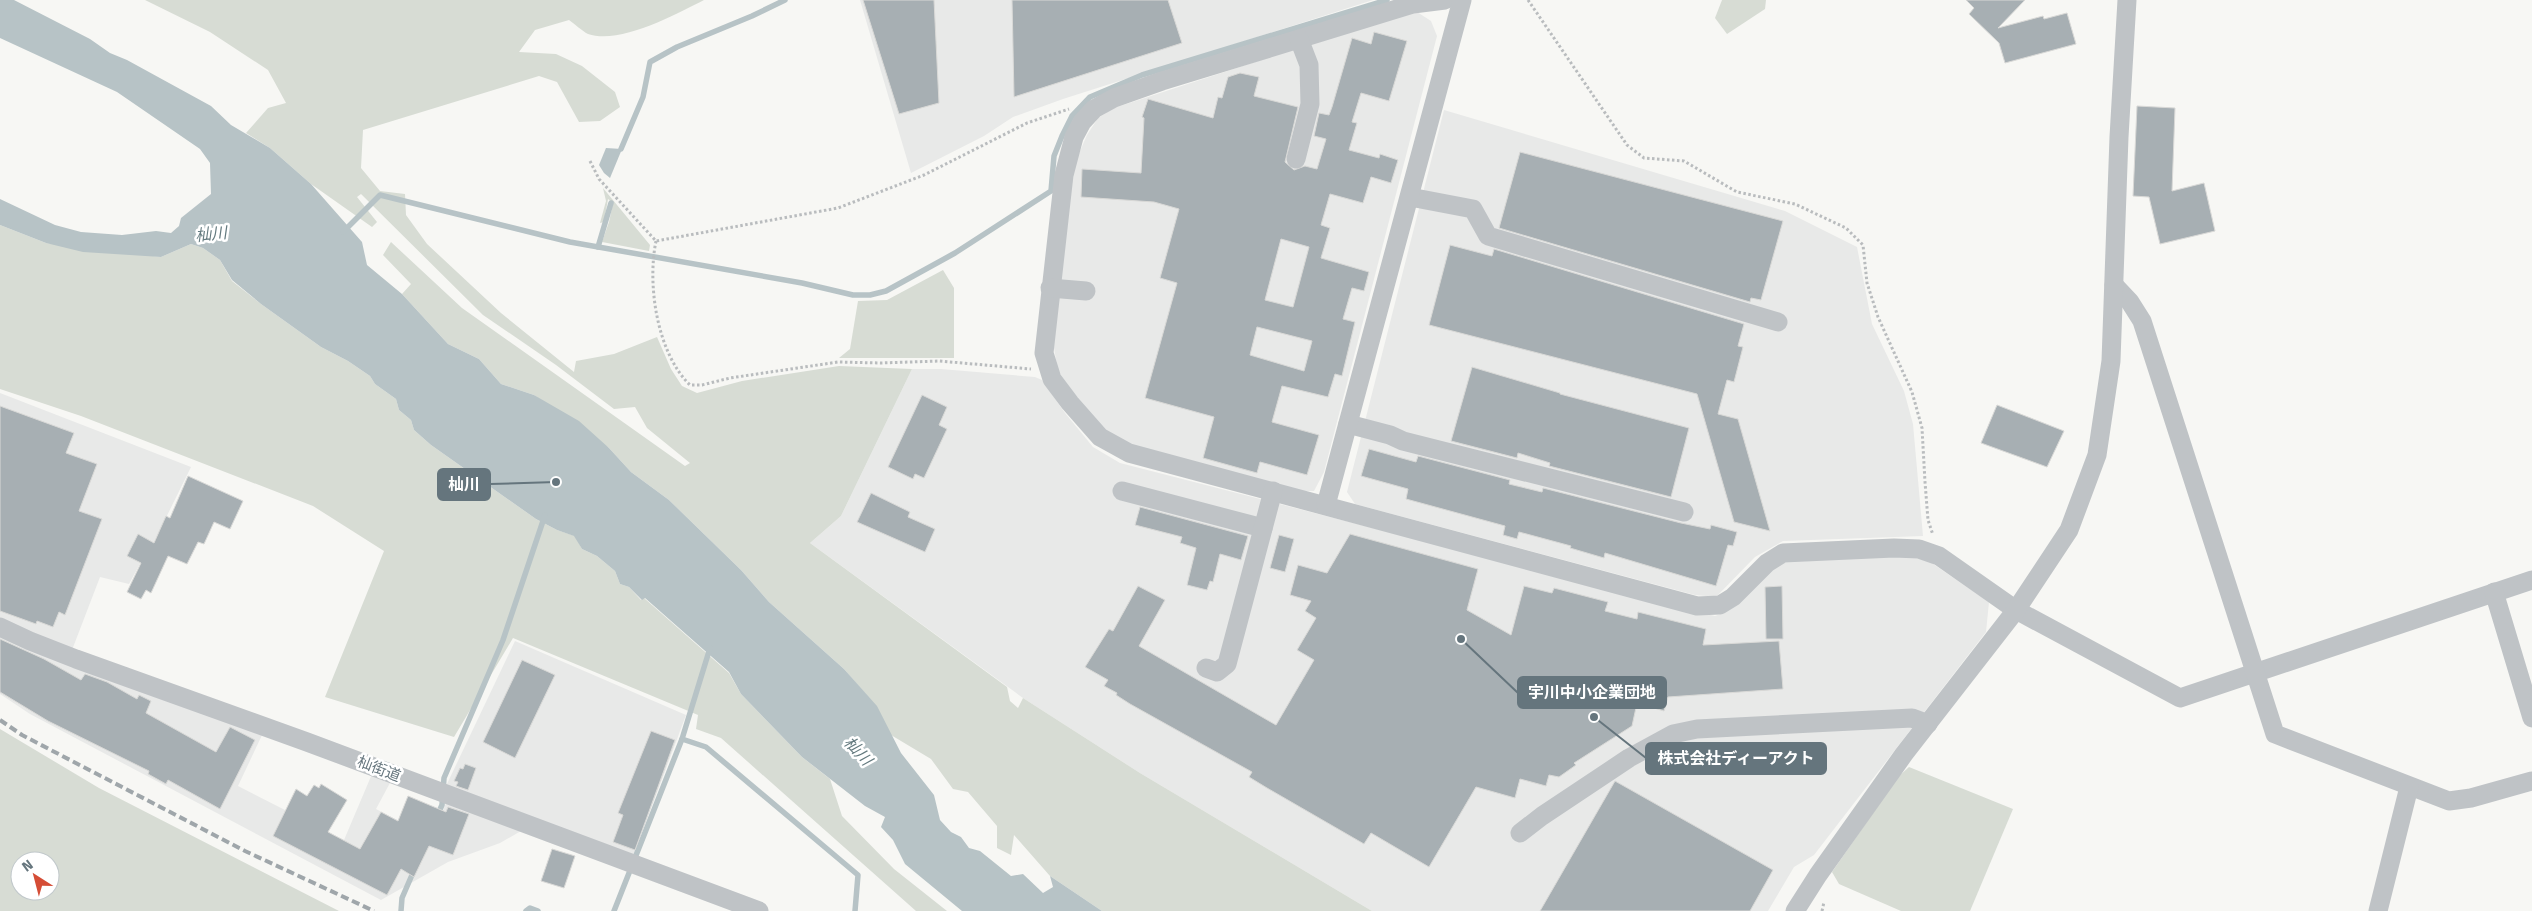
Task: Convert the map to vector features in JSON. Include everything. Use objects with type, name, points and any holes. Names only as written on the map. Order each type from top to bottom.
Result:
[{"type":"street","points":[[1445,0],[1413,4],[1162,81],[1114,98],[1094,109],[1082,122],[1074,137],[1064,175],[1044,353],[1052,379],[1100,437],[1114,446],[1206,475],[1326,505],[1386,523],[1697,606],[1720,604],[1733,597],[1767,563],[1783,554],[1894,548],[1919,549],[1938,556],[2016,610],[2180,698],[2532,580]]},
{"type":"street","points":[[1326,505],[1462,0]]},
{"type":"street","points":[[1795,911],[1818,875],[1928,724],[2016,610],[2070,530],[2097,455],[2112,361],[2119,137],[2127,0]]},
{"type":"street","points":[[1296,159],[1310,104],[1309,65],[1298,39]]},
{"type":"street","points":[[1410,197],[1473,210],[1488,236],[1778,322]]},
{"type":"street","points":[[2114,285],[2130,302],[2142,321],[2275,734],[2449,801],[2471,798],[2532,781]]},
{"type":"street","points":[[1050,288],[1086,291]]},
{"type":"street","points":[[1348,424],[1390,435],[1403,441],[1684,512]]},
{"type":"street","points":[[1122,491],[1263,528]]},
{"type":"street","points":[[1206,668],[1217,672],[1227,664],[1273,492]]},
{"type":"street","points":[[2494,592],[2532,718]]},
{"type":"street","name":"杣街道","points":[[0,627],[76,659],[307,742],[759,911]]},
{"type":"street","points":[[1520,833],[1615,767],[1673,734],[1698,729],[1912,718],[1928,724]]},
{"type":"street","points":[[2378,911],[2409,787]]},
{"type":"path","points":[[1528,0],[1627,144],[1644,158],[1684,161],[1737,192],[1795,204],[1846,228],[1863,245],[1867,283],[1912,392],[1922,428],[1928,520],[1938,556]]},
{"type":"path","points":[[656,241],[838,208],[924,175],[1027,123],[1071,108]]},
{"type":"path","points":[[590,161],[599,179],[656,241]]},
{"type":"path","points":[[656,241],[652,261],[658,324],[670,355],[681,376],[690,385],[702,385],[730,378],[838,362],[939,361],[1020,370],[1049,368]]},
{"type":"shaded area","points":[[145,0],[704,0],[648,26],[616,35],[601,36],[588,34],[569,20],[535,30],[519,52],[556,54],[582,66],[615,92],[620,107],[600,121],[579,122],[557,82],[539,76],[363,130],[361,168],[380,191],[405,194],[406,215],[427,244],[501,313],[574,372],[576,361],[614,354],[657,337],[671,369],[682,386],[697,393],[742,381],[839,366],[912,369],[841,516],[810,543],[1007,687],[1010,701],[1018,708],[1023,698],[1140,773],[1372,911],[1102,911],[1050,876],[1014,835],[1011,855],[997,848],[997,826],[968,792],[953,789],[931,759],[891,735],[876,706],[844,669],[769,602],[741,570],[669,500],[631,472],[609,448],[534,395],[501,384],[479,359],[448,344],[402,294],[411,284],[383,255],[391,242],[462,308],[685,466],[690,463],[647,428],[635,407],[614,409],[556,365],[483,315],[361,194],[357,197],[377,222],[372,227],[311,184],[270,148],[246,133],[268,108],[286,103],[268,70],[210,32]]},
{"type":"shaded area","points":[[860,0],[1373,0],[1063,99],[1013,117],[984,136],[911,173]]},
{"type":"shaded area","points":[[1722,0],[1766,0],[1765,9],[1727,34],[1715,18]]},
{"type":"shaded area","points":[[1414,10],[1431,21],[1437,36],[1324,472],[1314,491],[1301,491],[1129,444],[1097,425],[1058,371],[1052,337],[1074,165],[1087,135],[1098,118],[1114,108]]},
{"type":"shaded area","points":[[1444,110],[1785,211],[1857,247],[1872,324],[1904,391],[1913,424],[1923,536],[1783,541],[1755,557],[1716,597],[1695,595],[1355,504],[1347,492]]},
{"type":"shaded area","points":[[603,188],[650,245],[649,251],[602,242],[613,203],[608,199],[604,222],[600,223],[606,201]]},
{"type":"shaded area","points":[[0,225],[46,243],[161,257],[191,244],[203,248],[220,260],[232,281],[261,304],[321,347],[348,361],[370,376],[375,384],[396,399],[399,410],[411,420],[414,430],[431,445],[536,519],[557,530],[575,536],[582,549],[597,556],[615,571],[620,584],[629,587],[641,600],[644,598],[729,673],[741,694],[802,757],[830,779],[842,816],[894,869],[947,911],[916,911],[721,738],[696,729],[698,715],[513,638],[454,737],[325,697],[384,551],[313,506],[81,416],[0,389]]},
{"type":"shaded area","points":[[943,270],[954,288],[954,358],[839,358],[850,349],[858,301],[887,300]]},
{"type":"shaded area","points":[[912,369],[941,369],[1035,377],[1042,380],[1065,413],[1093,447],[1120,463],[1715,616],[1724,613],[1761,577],[1788,559],[1917,553],[1989,602],[1986,632],[1814,855],[1794,867],[1768,911],[1372,911],[1140,773],[1023,698],[810,543],[841,516]]},
{"type":"shaded area","points":[[0,393],[191,467],[150,550],[148,549],[129,584],[100,577],[72,650],[0,620]]},
{"type":"shaded area","points":[[0,632],[263,733],[238,786],[344,840],[372,774],[391,781],[376,809],[432,838],[446,803],[521,831],[500,843],[448,862],[381,900],[30,714],[0,694]]},
{"type":"shaded area","points":[[515,641],[686,715],[633,857],[446,786]]},
{"type":"shaded area","points":[[0,729],[99,788],[339,911],[0,911]]},
{"type":"shaded area","points":[[1909,767],[2013,809],[1970,911],[1901,911],[1839,884],[1832,872],[1898,777]]},
{"type":"water","points":[[0,0],[14,0],[90,39],[110,53],[127,60],[211,106],[231,125],[270,148],[311,184],[362,242],[367,265],[402,294],[448,344],[479,359],[501,384],[534,395],[579,421],[609,448],[631,472],[669,500],[741,570],[769,602],[844,669],[877,706],[901,753],[934,795],[940,820],[951,832],[961,837],[969,848],[980,851],[1011,876],[1023,874],[1043,893],[1053,887],[1050,876],[1102,911],[962,911],[905,864],[893,840],[881,827],[885,817],[865,806],[802,757],[741,694],[729,672],[645,598],[642,600],[629,587],[620,584],[615,571],[597,556],[582,549],[574,536],[536,519],[431,445],[414,430],[411,420],[399,410],[396,399],[375,384],[370,376],[348,361],[321,347],[261,304],[232,280],[220,260],[203,248],[191,244],[161,257],[83,252],[46,243],[0,225],[0,199],[55,225],[81,232],[122,235],[156,231],[171,233],[179,226],[181,218],[211,194],[210,163],[200,149],[117,92],[0,38]]},
{"type":"water","points":[[606,148],[622,149],[610,178],[599,165]]},
{"type":"building","points":[[863,0],[934,0],[939,103],[899,114]]},
{"type":"building","points":[[1012,0],[1168,0],[1182,43],[1014,97]]},
{"type":"building","points":[[1966,0],[2025,0],[1998,28],[2043,16],[2044,19],[2067,13],[2076,44],[2005,63],[1999,43],[1969,14],[1974,8]]},
{"type":"building","points":[[1374,32],[1407,41],[1389,101],[1361,93],[1352,122],[1357,123],[1349,150],[1379,158],[1380,154],[1398,160],[1391,183],[1371,177],[1363,203],[1330,194],[1321,225],[1330,228],[1321,258],[1369,272],[1364,291],[1352,288],[1343,319],[1355,322],[1342,376],[1335,374],[1328,397],[1282,386],[1272,422],[1319,435],[1307,475],[1260,462],[1257,473],[1203,458],[1214,417],[1145,398],[1177,283],[1160,278],[1179,209],[1154,202],[1081,197],[1082,169],[1141,173],[1144,118],[1142,117],[1148,99],[1213,118],[1218,97],[1222,98],[1228,77],[1240,73],[1259,77],[1254,96],[1298,107],[1285,162],[1294,170],[1305,166],[1317,169],[1326,139],[1314,136],[1319,113],[1329,115],[1352,38],[1371,44]],"holes":[[[1281,239],[1309,247],[1293,307],[1265,300]],[[1257,327],[1312,341],[1304,371],[1250,355]]]},
{"type":"building","points":[[2137,106],[2175,108],[2172,191],[2204,183],[2215,231],[2160,244],[2149,197],[2133,196]]},
{"type":"building","points":[[1520,152],[1783,221],[1761,300],[1751,298],[1750,302],[1499,228]]},
{"type":"building","points":[[1450,245],[1492,256],[1494,249],[1744,324],[1738,346],[1743,347],[1734,382],[1727,380],[1718,414],[1738,419],[1770,531],[1734,522],[1697,394],[1429,325]]},
{"type":"building","points":[[1472,367],[1560,394],[1689,428],[1671,497],[1549,466],[1550,463],[1518,453],[1517,458],[1451,441]]},
{"type":"building","points":[[922,395],[947,407],[939,425],[947,429],[924,478],[915,474],[913,479],[888,467]]},
{"type":"building","points":[[1997,405],[2064,431],[2047,467],[1981,443]]},
{"type":"building","points":[[0,406],[74,433],[66,453],[97,464],[79,511],[102,519],[65,615],[59,612],[53,627],[37,621],[36,624],[0,611]]},
{"type":"building","points":[[1369,449],[1416,462],[1418,456],[1510,480],[1509,484],[1542,492],[1543,488],[1681,523],[1710,529],[1711,525],[1737,532],[1733,546],[1728,545],[1716,586],[1605,553],[1604,558],[1570,548],[1571,546],[1519,532],[1517,539],[1503,535],[1505,526],[1406,499],[1408,489],[1361,476]]},
{"type":"building","points":[[188,476],[243,501],[230,529],[214,522],[204,544],[198,542],[187,564],[168,556],[151,593],[146,590],[141,599],[127,592],[141,563],[127,556],[138,534],[154,543],[166,516],[170,518]]},
{"type":"building","points":[[871,493],[910,512],[908,517],[935,529],[925,552],[857,522]]},
{"type":"building","points":[[1140,507],[1248,536],[1241,560],[1220,554],[1213,582],[1210,581],[1207,590],[1187,585],[1196,548],[1180,543],[1182,537],[1135,525]]},
{"type":"building","points":[[1350,534],[1478,569],[1467,610],[1511,635],[1524,586],[1552,593],[1554,588],[1608,602],[1605,611],[1637,619],[1638,612],[1706,629],[1703,645],[1779,641],[1783,689],[1668,697],[1664,711],[1637,703],[1632,726],[1574,763],[1576,765],[1559,777],[1549,775],[1546,786],[1520,779],[1515,798],[1476,787],[1429,867],[1371,833],[1364,844],[1267,788],[1249,777],[1252,772],[1116,695],[1117,693],[1104,686],[1108,680],[1085,667],[1109,629],[1113,631],[1138,586],[1165,600],[1139,646],[1276,725],[1314,660],[1297,650],[1316,618],[1305,611],[1311,601],[1290,595],[1298,565],[1327,573]]},
{"type":"building","points":[[1279,535],[1294,539],[1285,572],[1270,568]]},
{"type":"building","points":[[1782,586],[1783,639],[1766,639],[1765,587]]},
{"type":"building","points":[[0,639],[44,659],[81,680],[85,674],[107,682],[137,699],[139,695],[151,701],[146,713],[216,752],[230,727],[255,740],[220,809],[168,780],[166,784],[148,774],[149,771],[48,721],[0,692]]},
{"type":"building","points":[[522,660],[555,675],[515,758],[483,742]]},
{"type":"building","points":[[651,731],[675,740],[635,850],[613,842],[623,815],[618,813]]},
{"type":"building","points":[[465,764],[476,768],[468,790],[456,786],[458,782],[454,781],[460,768],[463,769]]},
{"type":"building","points":[[1615,781],[1773,870],[1750,911],[1540,911]]},
{"type":"building","points":[[321,784],[347,800],[328,832],[360,849],[381,812],[398,821],[408,796],[446,812],[448,807],[469,814],[453,855],[429,846],[414,877],[401,869],[387,895],[273,836],[296,789],[307,796],[314,785],[319,788]]},
{"type":"building","points":[[552,849],[575,856],[564,888],[541,881]]},
{"type":"waterway","points":[[621,149],[643,97],[650,62],[677,47],[752,16],[785,0]]},
{"type":"waterway","points":[[343,232],[380,195],[570,242],[802,283],[853,295],[870,295],[886,291],[955,253],[1051,191],[1054,156],[1062,136],[1072,116],[1090,97],[1142,75],[1387,0]]},
{"type":"waterway","points":[[598,247],[611,203]]},
{"type":"waterway","points":[[437,816],[442,805],[444,778],[503,640],[545,515]]},
{"type":"waterway","points":[[614,911],[682,739],[710,648]]},
{"type":"waterway","points":[[682,739],[706,747],[858,875],[855,911]]},
{"type":"waterway","points":[[401,911],[402,898],[415,868]]},
{"type":"waterway","points":[[526,911],[530,908],[538,911]]},
{"type":"railway","points":[[0,720],[22,735],[245,851],[374,911]]},
{"type":"place","name":"杣川","points":[[556,482]]},
{"type":"place","name":"宇川中小企業団地","points":[[1461,639]]},
{"type":"place","name":"株式会社ディーアクト","points":[[1594,717]]}]
